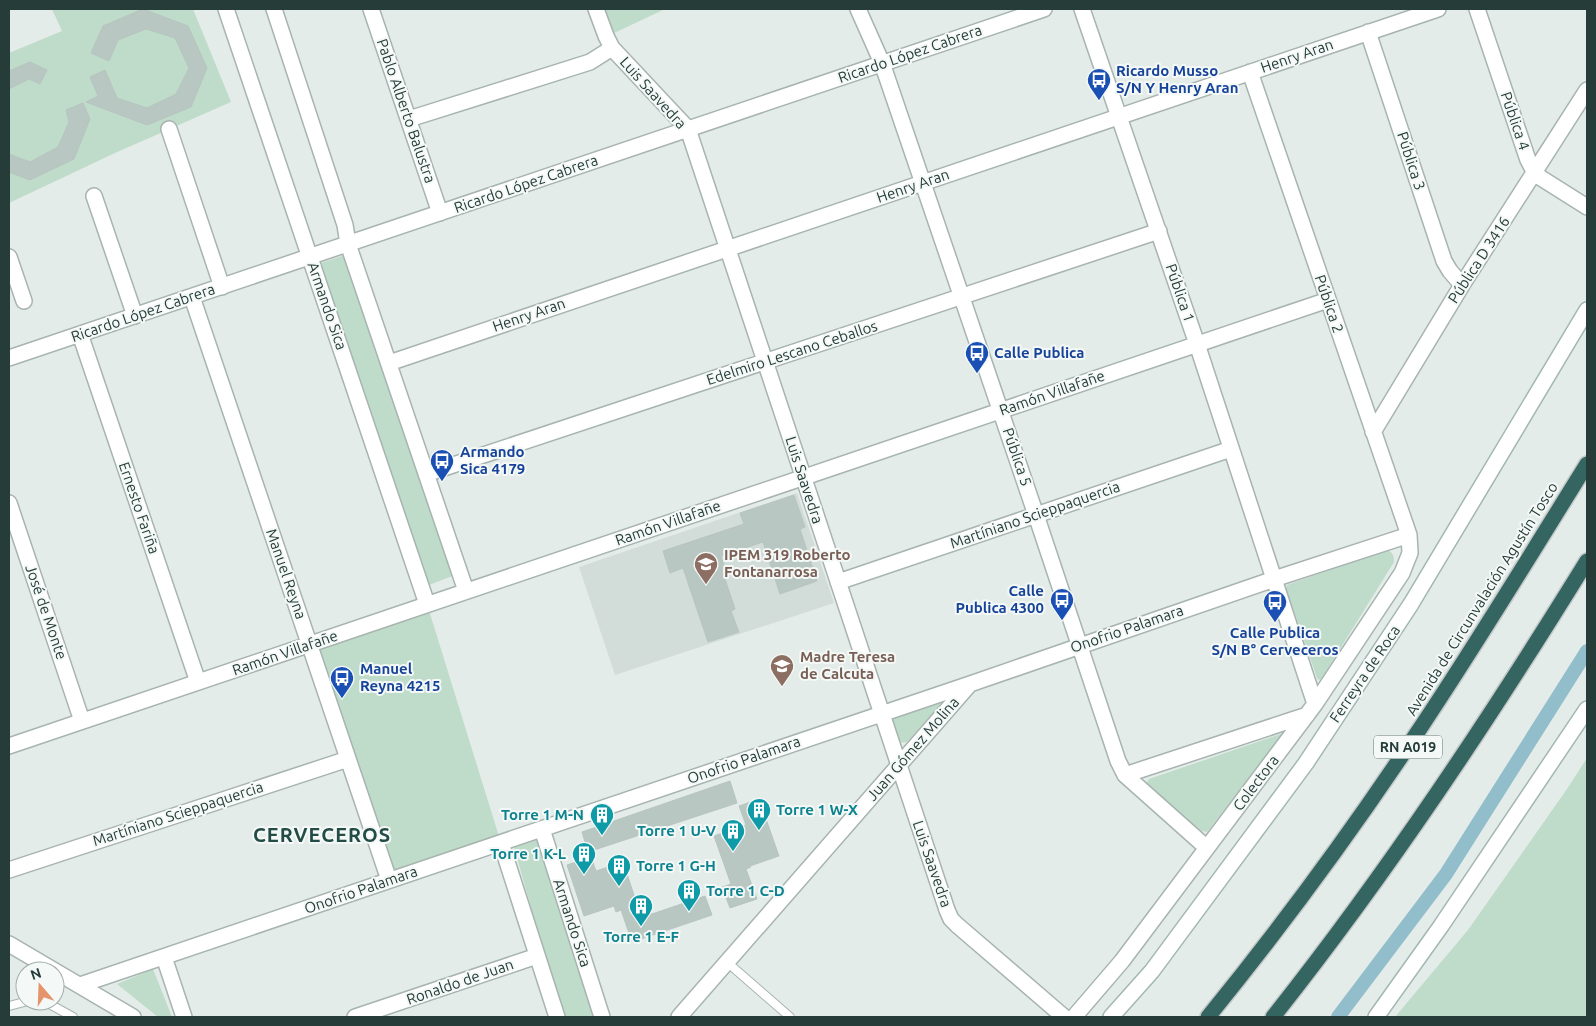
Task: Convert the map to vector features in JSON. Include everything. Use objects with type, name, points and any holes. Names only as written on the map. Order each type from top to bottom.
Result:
[{"type":"highway","name":"Avenida de Circunvalación Agustín Tosco","points":[[1208,1017],[1312,882],[1392,770],[1460,667],[1587,464]]},
{"type":"highway","name":"RN A019","points":[[1273,1017],[1353,912],[1417,823],[1463,756],[1587,561]]},
{"type":"street","name":"Armando Sica","points":[[226,9],[427,604]]},
{"type":"street","points":[[274,9],[345,225],[348,244],[466,591]]},
{"type":"street","name":"Pablo Alberto Balustra","points":[[371,9],[440,213]]},
{"type":"street","name":"Luis Saavedra","points":[[596,9],[612,48],[688,129],[951,920],[1064,1017]]},
{"type":"street","name":"Pública 5","points":[[858,9],[882,63],[1001,410],[1118,761],[1125,775],[1207,848]]},
{"type":"street","name":"Ricardo López Cabrera","points":[[9,358],[1044,9]]},
{"type":"street","name":"Pública 1","points":[[1082,9],[1198,344],[1274,579],[1311,710]]},
{"type":"street","name":"Henry Aran","points":[[389,363],[1438,9]]},
{"type":"street","name":"Pública 4","points":[[1477,9],[1528,160],[1535,173]]},
{"type":"street","name":"Pública 3","points":[[1368,32],[1444,261],[1462,285]]},
{"type":"street","points":[[409,119],[590,62],[612,48]]},
{"type":"street","name":"Pública 2","points":[[1250,72],[1409,535]]},
{"type":"street","name":"Pública D 3416","points":[[1373,432],[1462,285],[1587,90]]},
{"type":"street","points":[[168,129],[222,286]]},
{"type":"street","points":[[1535,173],[1587,207]]},
{"type":"street","points":[[94,196],[135,316]]},
{"type":"street","name":"Edelmiro Lescano Ceballos","points":[[426,474],[1159,231]]},
{"type":"street","points":[[9,257],[24,301]]},
{"type":"street","name":"Manuel Reyna","points":[[192,297],[389,880]]},
{"type":"street","name":"Ramón Villafañe","points":[[9,746],[1328,300]]},
{"type":"street","name":"Ferreyra de Roca","points":[[1111,1017],[1152,971],[1306,763],[1411,604],[1587,310]]},
{"type":"street","name":"Ernesto Fariña","points":[[80,334],[198,682]]},
{"type":"street","name":"Martíniano Scieppaquercia","points":[[838,582],[1231,449]]},
{"type":"street","name":"José de Monte","points":[[9,503],[82,721]]},
{"type":"street","name":"Onofrio Palamara","points":[[80,985],[970,684],[1079,645],[1409,535]]},
{"type":"street","name":"Colectora","points":[[1074,1017],[1122,961],[1311,710],[1402,573],[1410,553],[1409,535]]},
{"type":"street","name":"Juan Gómez Molina","points":[[679,1017],[970,684]]},
{"type":"street","points":[[1376,1017],[1441,926],[1587,709]]},
{"type":"street","points":[[1125,775],[1311,710]]},
{"type":"street","name":"Martíniano Scieppaquercia","points":[[9,870],[348,759]]},
{"type":"street","name":"Armando Sica","points":[[542,829],[602,1017]]},
{"type":"street","points":[[501,843],[557,1017]]},
{"type":"street","points":[[11,948],[80,985],[133,1017]]},
{"type":"street","name":"Ronaldo de Juan","points":[[355,1017],[537,956]]},
{"type":"street","points":[[164,957],[184,1017]]},
{"type":"lane","points":[[728,962],[790,1017]]},
{"type":"lane","points":[[63,1011],[74,1017]]},
{"type":"shaded area","name":"IPEM 319 Roberto Fontanarrosa","points":[[797,493],[834,603],[615,675],[579,567]]},
{"type":"green space","points":[[52,9],[193,9],[231,102],[115,153],[9,203],[9,53],[62,31]]},
{"type":"green space","points":[[604,9],[665,9],[612,34]]},
{"type":"green space","points":[[345,255],[455,575],[429,585],[318,264]]},
{"type":"green space","points":[[1388,550],[1393,555],[1394,562],[1319,680],[1286,588],[1287,585]]},
{"type":"green space","points":[[427,604],[501,843],[389,880],[310,644]]},
{"type":"green space","points":[[940,701],[939,707],[907,742],[898,743],[891,719],[897,715]]},
{"type":"green space","points":[[1284,733],[1207,832],[1202,831],[1148,789],[1146,784],[1149,779]]},
{"type":"green space","points":[[1587,758],[1587,1017],[1395,1017],[1468,930]]},
{"type":"green space","points":[[537,835],[595,1017],[564,1017],[513,844]]},
{"type":"green space","points":[[153,969],[172,1017],[158,1017],[117,984]]},
{"type":"building","points":[[143,9],[188,26],[207,68],[191,107],[147,125],[86,102],[98,96],[90,77],[105,70],[117,98],[147,108],[176,94],[189,68],[175,38],[146,29],[118,40],[109,61],[91,53],[103,26]]},
{"type":"building","points":[[30,62],[47,70],[40,84],[29,79],[9,89],[9,71]]},
{"type":"building","points":[[83,103],[90,119],[74,159],[30,180],[9,172],[9,154],[30,162],[58,147],[69,122],[66,110]]},
{"type":"building","points":[[794,495],[805,527],[800,529],[817,581],[780,594],[763,542],[721,556],[725,569],[722,570],[735,609],[731,611],[739,632],[708,642],[683,568],[670,573],[663,551],[744,524],[740,513]]},
{"type":"building","points":[[730,781],[737,803],[588,852],[582,832]]},
{"type":"building","points":[[759,799],[779,856],[746,869],[757,899],[730,908],[722,887],[731,884],[714,836],[746,825],[739,806]]},
{"type":"building","points":[[591,857],[596,871],[623,862],[641,916],[705,896],[712,915],[632,942],[621,910],[616,912],[614,906],[584,916],[567,865]]},
{"type":"waterway","points":[[1338,1017],[1446,874],[1587,651]]},
{"type":"place","name":"Ricardo Musso S/N Y Henry Aran","points":[[1099,101]]},
{"type":"place","name":"Calle Publica","points":[[977,374]]},
{"type":"place","name":"Armando Sica 4179","points":[[442,482]]},
{"type":"place","name":"IPEM 319 Roberto Fontanarrosa","points":[[706,585]]},
{"type":"place","name":"Calle Publica 4300","points":[[1062,621]]},
{"type":"place","name":"Calle Publica S/N B° Cerveceros","points":[[1275,623]]},
{"type":"place","name":"Madre Teresa de Calcuta","points":[[782,687]]},
{"type":"place","name":"Manuel Reyna 4215","points":[[342,699]]},
{"type":"place","name":"Torre 1 W-X","points":[[759,831]]},
{"type":"place","name":"Torre 1 M-N","points":[[602,836]]},
{"type":"place","name":"Torre 1 U-V","points":[[733,852]]},
{"type":"place","name":"Torre 1 K-L","points":[[584,875]]},
{"type":"place","name":"Torre 1 G-H","points":[[619,887]]},
{"type":"place","name":"Torre 1 C-D","points":[[689,912]]},
{"type":"place","name":"Torre 1 E-F","points":[[641,927]]},
{"type":"district","name":"CERVECEROS","points":[[322,835]]}]
